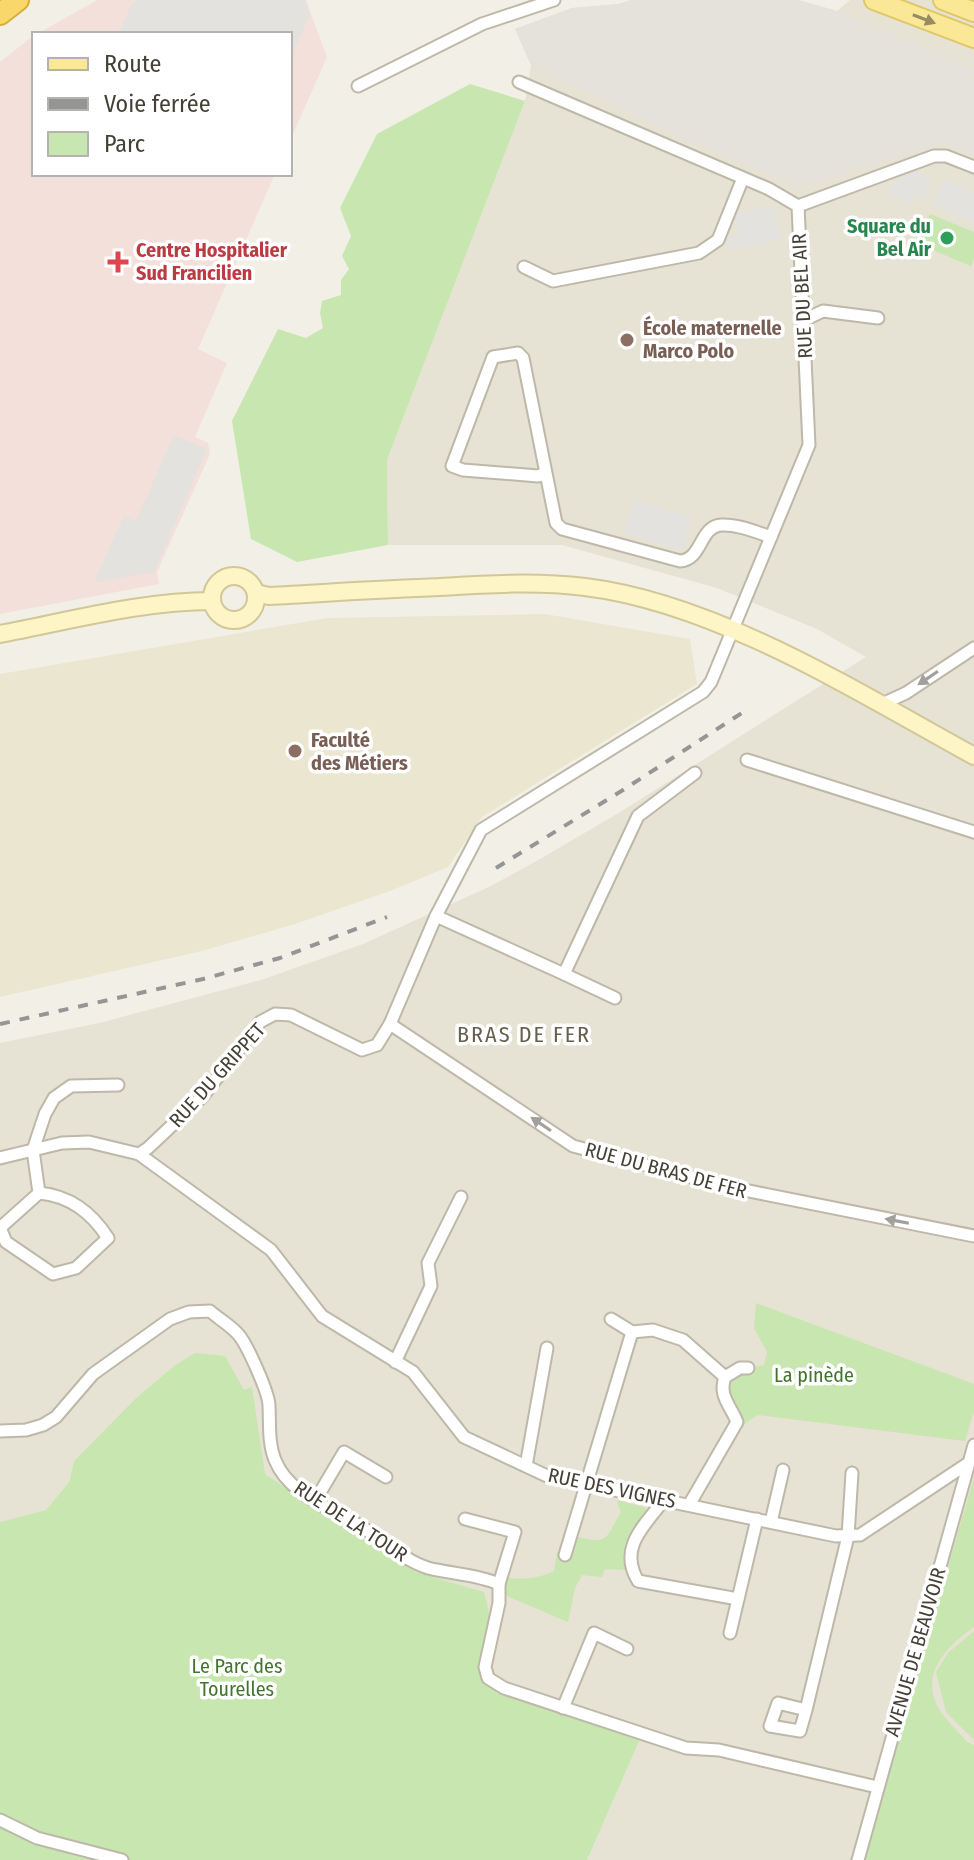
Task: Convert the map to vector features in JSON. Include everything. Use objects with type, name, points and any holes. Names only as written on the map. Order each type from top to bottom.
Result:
[{"type":"highway","points":[[0,14],[18,0]]},
{"type":"main road","points":[[874,0],[974,38]]},
{"type":"main road","points":[[943,0],[974,12]]},
{"type":"street","points":[[358,86],[482,24],[554,0]]},
{"type":"street","name":"RUE DU BEL AIR","points":[[390,1024],[436,916],[481,830],[703,692],[711,682],[809,445],[798,206],[743,178],[519,82]]},
{"type":"street","points":[[798,206],[934,156],[946,156],[974,167]]},
{"type":"street","points":[[524,267],[553,281],[699,253],[718,240],[743,178]]},
{"type":"street","points":[[804,320],[823,311],[878,318]]},
{"type":"street","points":[[546,473],[538,476],[478,472],[452,466],[493,357],[518,353],[523,358],[546,473],[556,523],[562,529],[680,561],[695,556],[712,528],[720,525],[771,537]]},
{"type":"street","points":[[231,576],[250,582],[256,593],[252,610],[240,619],[219,614],[212,601],[212,594],[219,582],[231,576]]},
{"type":"street","points":[[256,593],[269,596],[473,585],[582,587],[639,598],[734,630],[974,756]]},
{"type":"street","points":[[0,634],[117,612],[212,601]]},
{"type":"street","points":[[880,705],[906,693],[974,648]]},
{"type":"street","points":[[747,760],[974,832]]},
{"type":"street","points":[[564,974],[638,816],[695,773]]},
{"type":"street","points":[[436,916],[615,998]]},
{"type":"street","name":"RUE DU GRIPPET","points":[[139,1154],[203,1096],[260,1022],[275,1014],[291,1015],[362,1050],[377,1045],[390,1024]]},
{"type":"street","name":"RUE DU BRAS DE FER","points":[[390,1024],[573,1146],[729,1187],[974,1236]]},
{"type":"street","points":[[39,1193],[33,1150],[54,1098],[71,1086],[97,1083],[118,1085]]},
{"type":"street","points":[[0,1158],[62,1143],[89,1142],[139,1154]]},
{"type":"street","name":"RUE DES VIGNES","points":[[139,1154],[271,1250],[322,1316],[413,1372],[464,1437],[547,1476],[848,1536]]},
{"type":"street","points":[[39,1193],[58,1195],[94,1218],[108,1238],[76,1268],[53,1274],[6,1242],[0,1228],[39,1193]]},
{"type":"street","points":[[395,1362],[431,1286],[428,1263],[461,1197]]},
{"type":"street","name":"RUE DE LA TOUR","points":[[0,1431],[26,1430],[43,1425],[56,1417],[93,1374],[170,1319],[189,1312],[210,1311],[240,1336],[256,1370],[269,1403],[268,1424],[275,1461],[289,1482],[315,1501],[427,1567],[464,1573],[499,1584]]},
{"type":"street","points":[[611,1319],[632,1332],[653,1330],[683,1340],[725,1377]]},
{"type":"street","points":[[565,1555],[632,1332]]},
{"type":"street","points":[[526,1466],[547,1348]]},
{"type":"street","points":[[689,1505],[737,1422],[724,1399],[722,1384],[725,1377],[740,1368],[748,1368]]},
{"type":"street","name":"AVENUE DE BEAUVOIR","points":[[858,1860],[974,1445]]},
{"type":"street","points":[[315,1501],[344,1452],[386,1477]]},
{"type":"street","points":[[848,1536],[860,1535],[967,1464]]},
{"type":"street","points":[[771,1522],[783,1470]]},
{"type":"street","points":[[806,1710],[848,1536],[852,1473]]},
{"type":"street","points":[[664,1500],[636,1536],[629,1552],[631,1570],[638,1581],[738,1599]]},
{"type":"street","points":[[465,1519],[515,1532],[499,1584],[499,1603],[485,1667],[488,1678],[504,1688],[686,1748],[719,1750],[877,1787]]},
{"type":"street","points":[[730,1633],[757,1519]]},
{"type":"street","points":[[563,1708],[594,1633],[627,1649]]},
{"type":"street","points":[[0,1820],[37,1838],[122,1860]]},
{"type":"shaded area","points":[[97,0],[306,0],[327,57],[292,136],[292,32],[41,32]]},
{"type":"shaded area","points":[[137,0],[305,0],[310,14],[292,56],[292,32],[119,32],[131,5]]},
{"type":"shaded area","points":[[631,0],[798,0],[837,11],[850,0],[974,0],[974,1860],[587,1860],[641,1737],[479,1672],[491,1621],[483,1592],[416,1572],[265,1474],[174,1366],[135,1399],[74,1461],[69,1482],[46,1510],[0,1522],[0,1043],[99,1023],[261,980],[363,944],[491,886],[540,859],[866,657],[817,629],[717,588],[562,545],[388,545],[387,460],[525,101],[531,65],[515,29],[572,8]]},
{"type":"shaded area","points":[[631,0],[798,0],[837,11],[974,69],[974,156],[943,142],[800,187],[681,137],[531,65],[515,29],[572,8]]},
{"type":"shaded area","name":"Centre Hospitalier Sud Francilien","points":[[32,37],[32,176],[274,176],[198,349],[227,363],[195,437],[208,443],[210,454],[157,572],[159,584],[0,614],[0,62]]},
{"type":"shaded area","points":[[916,171],[931,180],[923,199],[914,196],[910,204],[888,194],[890,186]]},
{"type":"shaded area","points":[[944,179],[974,193],[974,223],[932,205]]},
{"type":"shaded area","points":[[771,206],[781,239],[730,251],[727,238],[739,235],[734,214]]},
{"type":"shaded area","points":[[174,435],[207,449],[154,572],[94,582],[124,516],[136,521]]},
{"type":"shaded area","points":[[635,500],[692,518],[682,551],[624,533]]},
{"type":"shaded area","name":"Faculté des Métiers","points":[[545,614],[690,639],[697,684],[482,817],[448,867],[295,924],[202,951],[0,997],[0,674],[327,618]]},
{"type":"green space","points":[[470,84],[525,101],[387,460],[388,545],[297,562],[251,539],[232,421],[278,329],[306,338],[323,328],[320,313],[322,301],[341,295],[341,280],[349,269],[342,256],[351,236],[340,208],[377,134]]},
{"type":"green space","name":"Square du Bel Air","points":[[930,214],[974,232],[971,266],[918,244]]},
{"type":"green space","name":"La pinède","points":[[756,1303],[974,1384],[974,1411],[965,1441],[758,1415],[744,1424],[730,1403],[726,1382],[748,1368],[764,1365],[767,1352],[754,1328]]},
{"type":"green space","name":"Le Parc des Tourelles","points":[[195,1353],[225,1356],[244,1390],[252,1387],[265,1474],[416,1572],[484,1592],[491,1621],[479,1673],[641,1737],[587,1860],[0,1860],[0,1522],[46,1510],[69,1482],[74,1461],[135,1399],[174,1366]]},
{"type":"green space","points":[[974,1478],[974,1627],[941,1658],[932,1689],[937,1706],[945,1717],[967,1742],[974,1745],[974,1860],[862,1860]]},
{"type":"green space","points":[[619,1500],[646,1508],[651,1517],[636,1536],[631,1570],[605,1569],[602,1577],[582,1575],[575,1588],[568,1622],[499,1595],[501,1576],[521,1579],[548,1574],[554,1571],[557,1552],[565,1555],[575,1550],[578,1537],[596,1540],[606,1537],[621,1512]]},
{"type":"green space","points":[[974,1631],[974,1740],[946,1712],[936,1672],[948,1653]]},
{"type":"railway","points":[[496,868],[748,709]]},
{"type":"railway","points":[[0,1024],[203,979],[280,958],[387,917]]},
{"type":"place","name":"Square du Bel Air","points":[[947,238]]},
{"type":"place","name":"Centre Hospitalier Sud Francilien","points":[[118,262]]},
{"type":"place","name":"École maternelle Marco Polo","points":[[627,340]]},
{"type":"place","name":"Faculté des Métiers","points":[[295,751]]},
{"type":"district","name":"BRAS DE FER","points":[[524,1034]]}]
